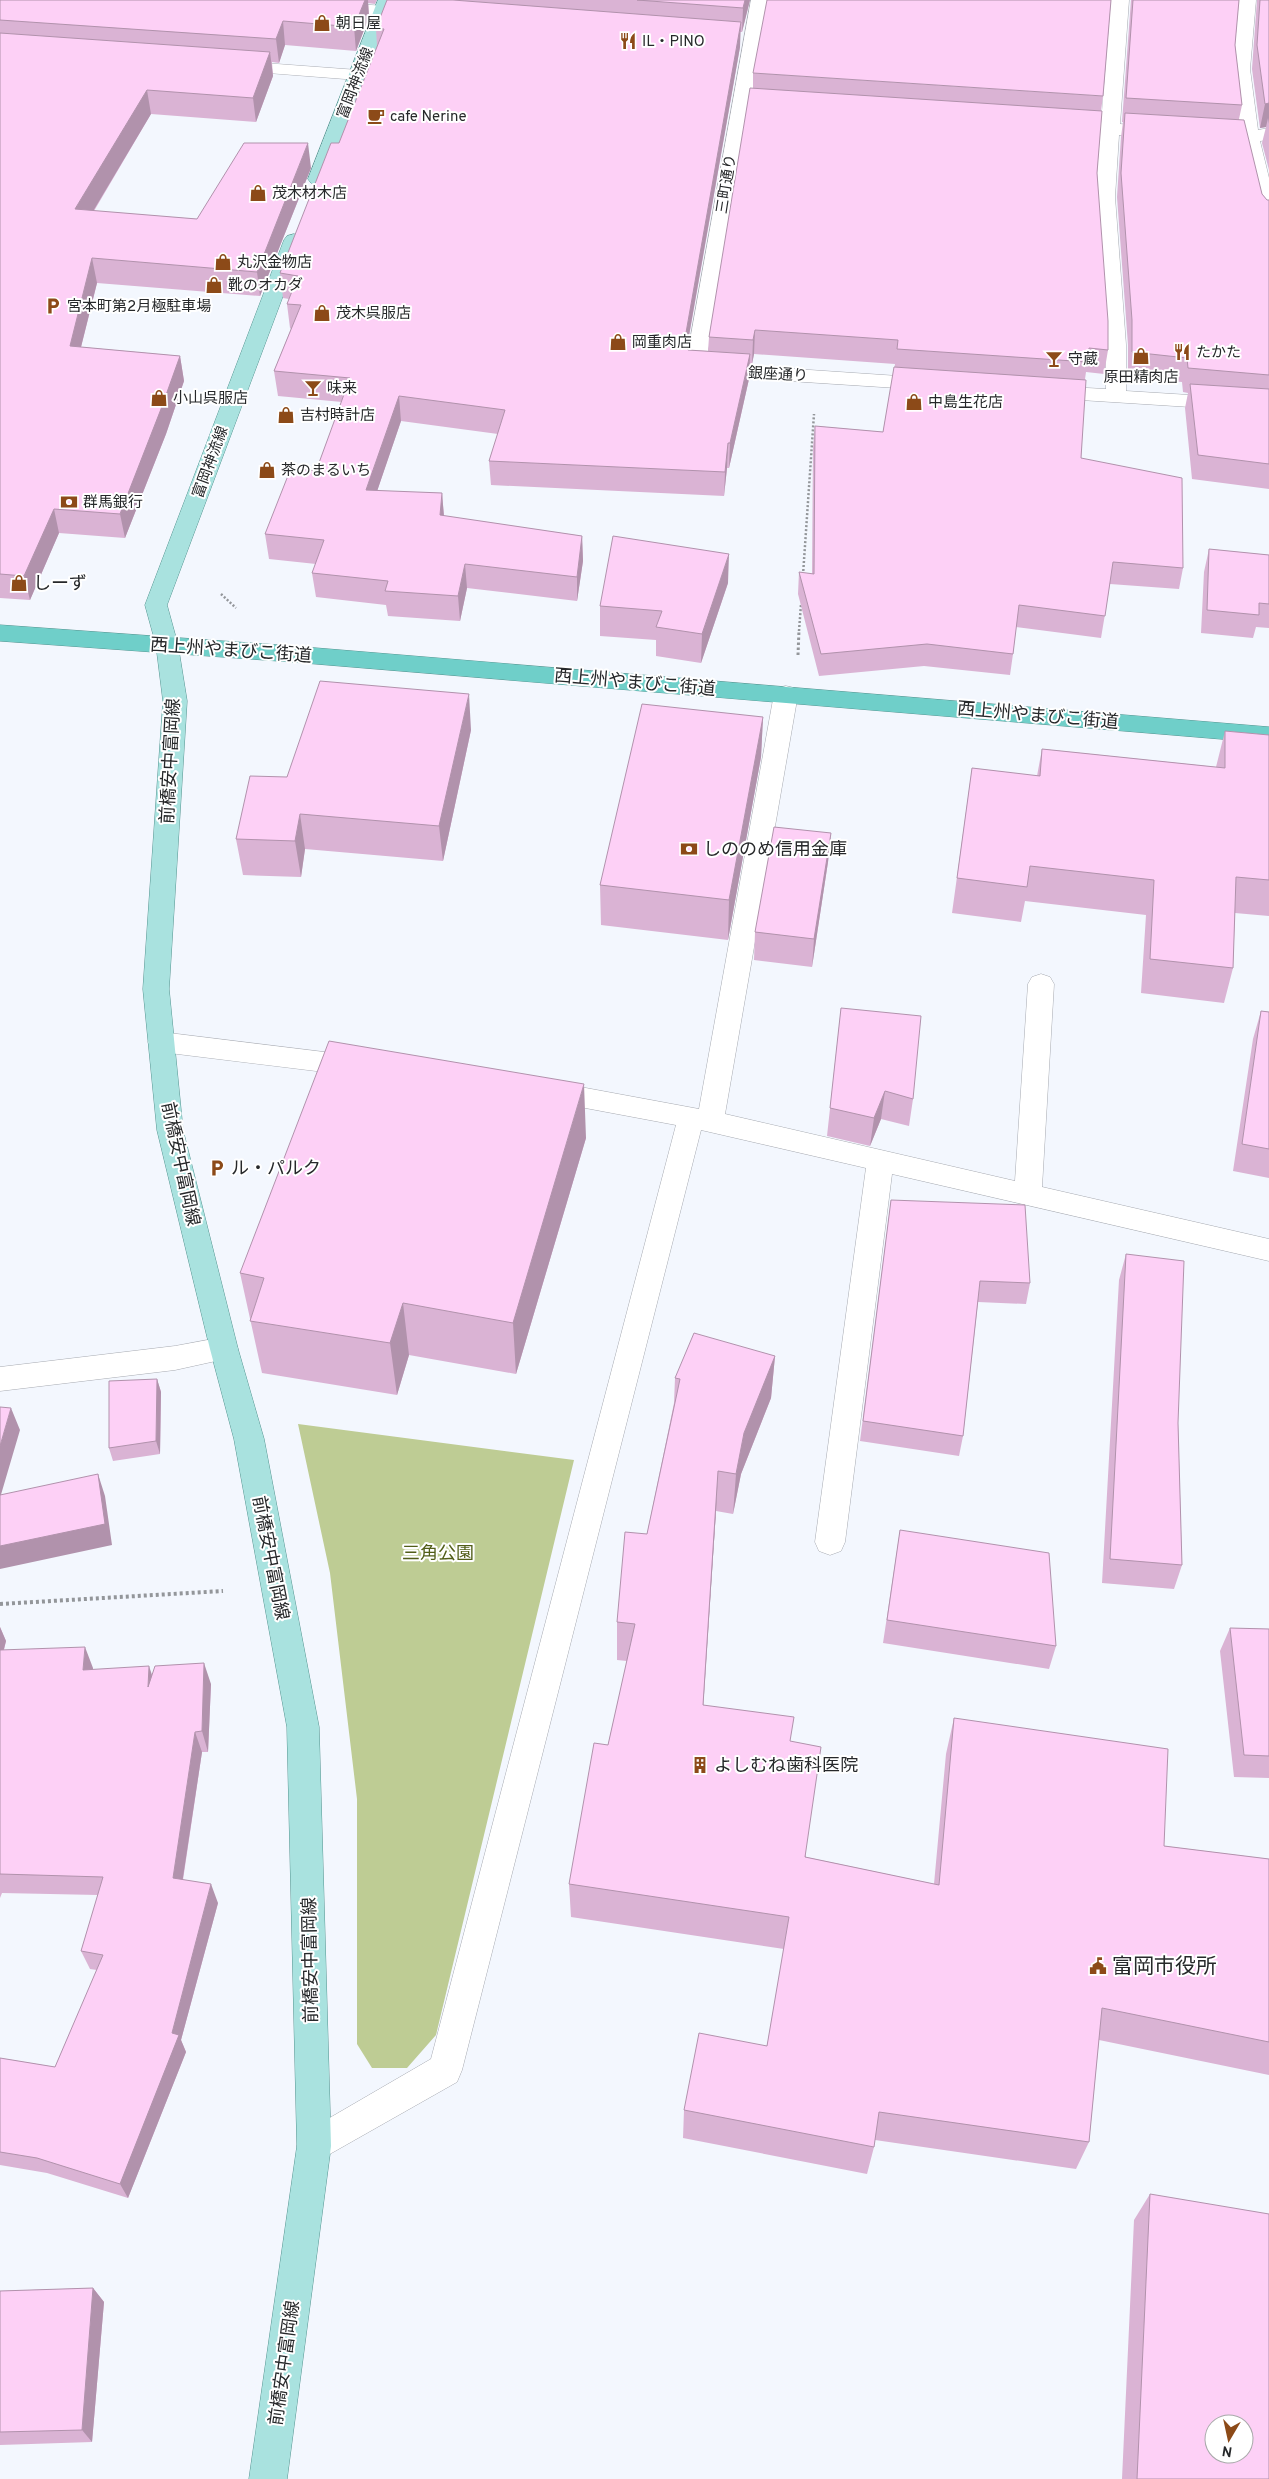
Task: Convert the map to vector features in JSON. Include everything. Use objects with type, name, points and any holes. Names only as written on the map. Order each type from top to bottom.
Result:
[{"type":"highway","name":"西上州やまびこ街道","points":[[0,633],[790,694],[1269,735]]},
{"type":"main road","name":"富岡神流線","points":[[311,195],[385,5]]},
{"type":"main road","name":"富岡神流線","points":[[167,645],[156,605],[300,223]]},
{"type":"main road","name":"前橋安中富岡線","points":[[167,645],[175,701],[156,989],[170,1130],[224,1349],[249,1439],[303,1727],[314,2146],[268,2479]]},
{"type":"street","name":"三町通り","points":[[695,369],[740,104],[760,0]]},
{"type":"street","points":[[1116,396],[1116,344],[1105,196],[1120,0]]},
{"type":"street","points":[[1247,0],[1241,69],[1248,135],[1269,218]]},
{"type":"street","points":[[314,6],[385,5],[432,15]]},
{"type":"street","points":[[733,39],[752,40]]},
{"type":"street","points":[[219,65],[358,75]]},
{"type":"street","points":[[740,104],[760,105]]},
{"type":"street","points":[[1049,125],[1174,133]]},
{"type":"street","points":[[1192,134],[1239,137],[1269,134]]},
{"type":"street","name":"銀座通り","points":[[695,369],[946,385]]},
{"type":"street","points":[[1026,390],[1269,406]]},
{"type":"street","points":[[314,2146],[445,2070],[701,1119],[790,694]]},
{"type":"street","points":[[1028,1194],[1041,984]]},
{"type":"street","points":[[161,1042],[384,1070]]},
{"type":"street","points":[[521,1087],[701,1119],[1269,1250]]},
{"type":"street","points":[[830,1542],[880,1161]]},
{"type":"street","points":[[0,1379],[175,1358],[224,1349]]},
{"type":"path","points":[[803,585],[817,376]]},
{"type":"path","points":[[790,694],[802,595]]},
{"type":"path","points":[[0,1604],[223,1592]]},
{"type":"green space","name":"三角公園","points":[[298,1424],[574,1460],[436,2035],[407,2068],[372,2068],[357,2044],[357,1799],[330,1573]]},
{"type":"building","points":[[0,0],[365,0],[354,27],[283,21],[276,39],[0,20]]},
{"type":"building","points":[[387,0],[453,0],[741,22],[684,344],[688,350],[750,354],[730,443],[728,443],[725,472],[489,461],[505,410],[399,396],[366,490],[442,493],[440,515],[582,536],[577,577],[465,564],[458,596],[385,591],[388,581],[312,573],[324,540],[265,534],[291,468],[316,471],[350,378],[274,371],[301,305],[287,304],[298,276],[280,273],[331,143],[339,143],[384,29],[376,28]]},
{"type":"building","points":[[637,0],[745,0],[743,8]]},
{"type":"building","points":[[767,0],[1111,0],[1103,96],[753,73]]},
{"type":"building","points":[[1133,0],[1239,0],[1235,45],[1242,105],[1126,98]]},
{"type":"building","points":[[1260,0],[1269,0],[1269,103],[1265,104],[1257,45]]},
{"type":"building","points":[[0,33],[270,52],[253,98],[147,90],[75,209],[197,219],[244,143],[308,143],[257,272],[92,258],[70,346],[180,356],[120,514],[54,509],[24,576],[0,574]]},
{"type":"building","points":[[750,88],[1102,111],[1097,173],[1108,321],[1108,350],[1089,348],[1088,362],[897,349],[898,340],[755,330],[753,340],[709,337]]},
{"type":"building","points":[[1125,113],[1244,120],[1262,194],[1269,200],[1269,375],[1188,368],[1187,358],[1132,352],[1132,320],[1121,173]]},
{"type":"building","points":[[894,367],[1086,380],[1081,458],[1182,478],[1183,568],[1113,562],[1105,616],[1019,605],[1013,654],[927,644],[821,654],[799,572],[814,574],[815,426],[883,432]]},
{"type":"building","points":[[1190,384],[1269,389],[1269,464],[1198,455]]},
{"type":"building","points":[[613,536],[729,554],[702,634],[656,627],[662,611],[600,606]]},
{"type":"building","points":[[1209,549],[1269,555],[1269,604],[1259,603],[1259,615],[1207,610]]},
{"type":"building","points":[[320,681],[469,694],[439,826],[300,814],[295,841],[236,839],[250,776],[287,777]]},
{"type":"building","points":[[642,704],[763,717],[729,900],[600,885]]},
{"type":"building","points":[[1225,731],[1269,735],[1269,880],[1236,877],[1233,968],[1150,959],[1154,880],[1030,866],[1027,887],[957,878],[972,768],[1040,776],[1042,749],[1225,768]]},
{"type":"building","points":[[774,827],[831,833],[814,939],[755,932]]},
{"type":"building","points":[[841,1008],[921,1016],[913,1099],[885,1091],[874,1118],[830,1108]]},
{"type":"building","points":[[1261,1011],[1269,1012],[1269,1149],[1242,1144]]},
{"type":"building","points":[[329,1041],[584,1084],[513,1323],[403,1303],[390,1343],[250,1321],[264,1278],[240,1273]]},
{"type":"building","points":[[891,1200],[1025,1205],[1030,1283],[980,1281],[963,1436],[863,1421]]},
{"type":"building","points":[[1126,1254],[1184,1261],[1178,1423],[1182,1565],[1110,1559]]},
{"type":"building","points":[[694,1333],[775,1356],[744,1433],[736,1474],[718,1471],[703,1705],[794,1717],[790,1741],[821,1747],[805,1857],[939,1885],[954,1718],[1168,1749],[1164,1846],[1269,1859],[1269,2042],[1102,2008],[1089,2142],[879,2112],[874,2147],[684,2110],[699,2033],[767,2046],[789,1917],[569,1884],[594,1743],[608,1745],[635,1624],[617,1622],[625,1532],[647,1534],[680,1379],[675,1378]]},
{"type":"building","points":[[157,1379],[156,1441],[109,1448],[109,1381]]},
{"type":"building","points":[[0,1407],[11,1408],[0,1446]]},
{"type":"building","points":[[98,1474],[105,1524],[0,1546],[0,1495]]},
{"type":"building","points":[[900,1530],[1049,1553],[1056,1646],[887,1620]]},
{"type":"building","points":[[1230,1628],[1269,1629],[1269,1756],[1244,1755]]},
{"type":"building","points":[[85,1647],[83,1670],[149,1666],[148,1687],[155,1666],[204,1663],[202,1731],[195,1732],[173,1878],[211,1884],[172,2033],[179,2035],[120,2184],[37,2158],[0,2152],[0,2058],[55,2067],[103,1955],[81,1951],[103,1877],[0,1874],[0,1650]]},
{"type":"building","points":[[1150,2194],[1269,2214],[1269,2479],[1137,2479]]},
{"type":"building","points":[[93,2288],[82,2430],[0,2432],[0,2291]]},
{"type":"place","name":"朝日屋","points":[[322,23]]},
{"type":"place","name":"IL・PINO","points":[[628,41]]},
{"type":"place","name":"cafe Nerine","points":[[376,116]]},
{"type":"place","name":"茂木材木店","points":[[258,193]]},
{"type":"place","name":"丸沢金物店","points":[[223,262]]},
{"type":"place","name":"靴のオカダ","points":[[214,285]]},
{"type":"place","name":"宮本町第2月極駐車場","points":[[53,306]]},
{"type":"place","name":"茂木呉服店","points":[[322,313]]},
{"type":"place","name":"岡重肉店","points":[[618,342]]},
{"type":"place","name":"たかた","points":[[1182,352]]},
{"type":"place","name":"原田精肉店","points":[[1141,356]]},
{"type":"place","name":"守蔵","points":[[1054,359]]},
{"type":"place","name":"味来","points":[[313,388]]},
{"type":"place","name":"小山呉服店","points":[[159,398]]},
{"type":"place","name":"中島生花店","points":[[914,402]]},
{"type":"place","name":"吉村時計店","points":[[286,415]]},
{"type":"place","name":"茶のまるいち","points":[[267,470]]},
{"type":"place","name":"群馬銀行","points":[[69,502]]},
{"type":"place","name":"しーず","points":[[19,583]]},
{"type":"place","name":"しののめ信用金庫","points":[[689,849]]},
{"type":"place","name":"ル・パルク","points":[[217,1168]]},
{"type":"place","name":"よしむね歯科医院","points":[[700,1765]]},
{"type":"place","name":"富岡市役所","points":[[1098,1966]]}]
